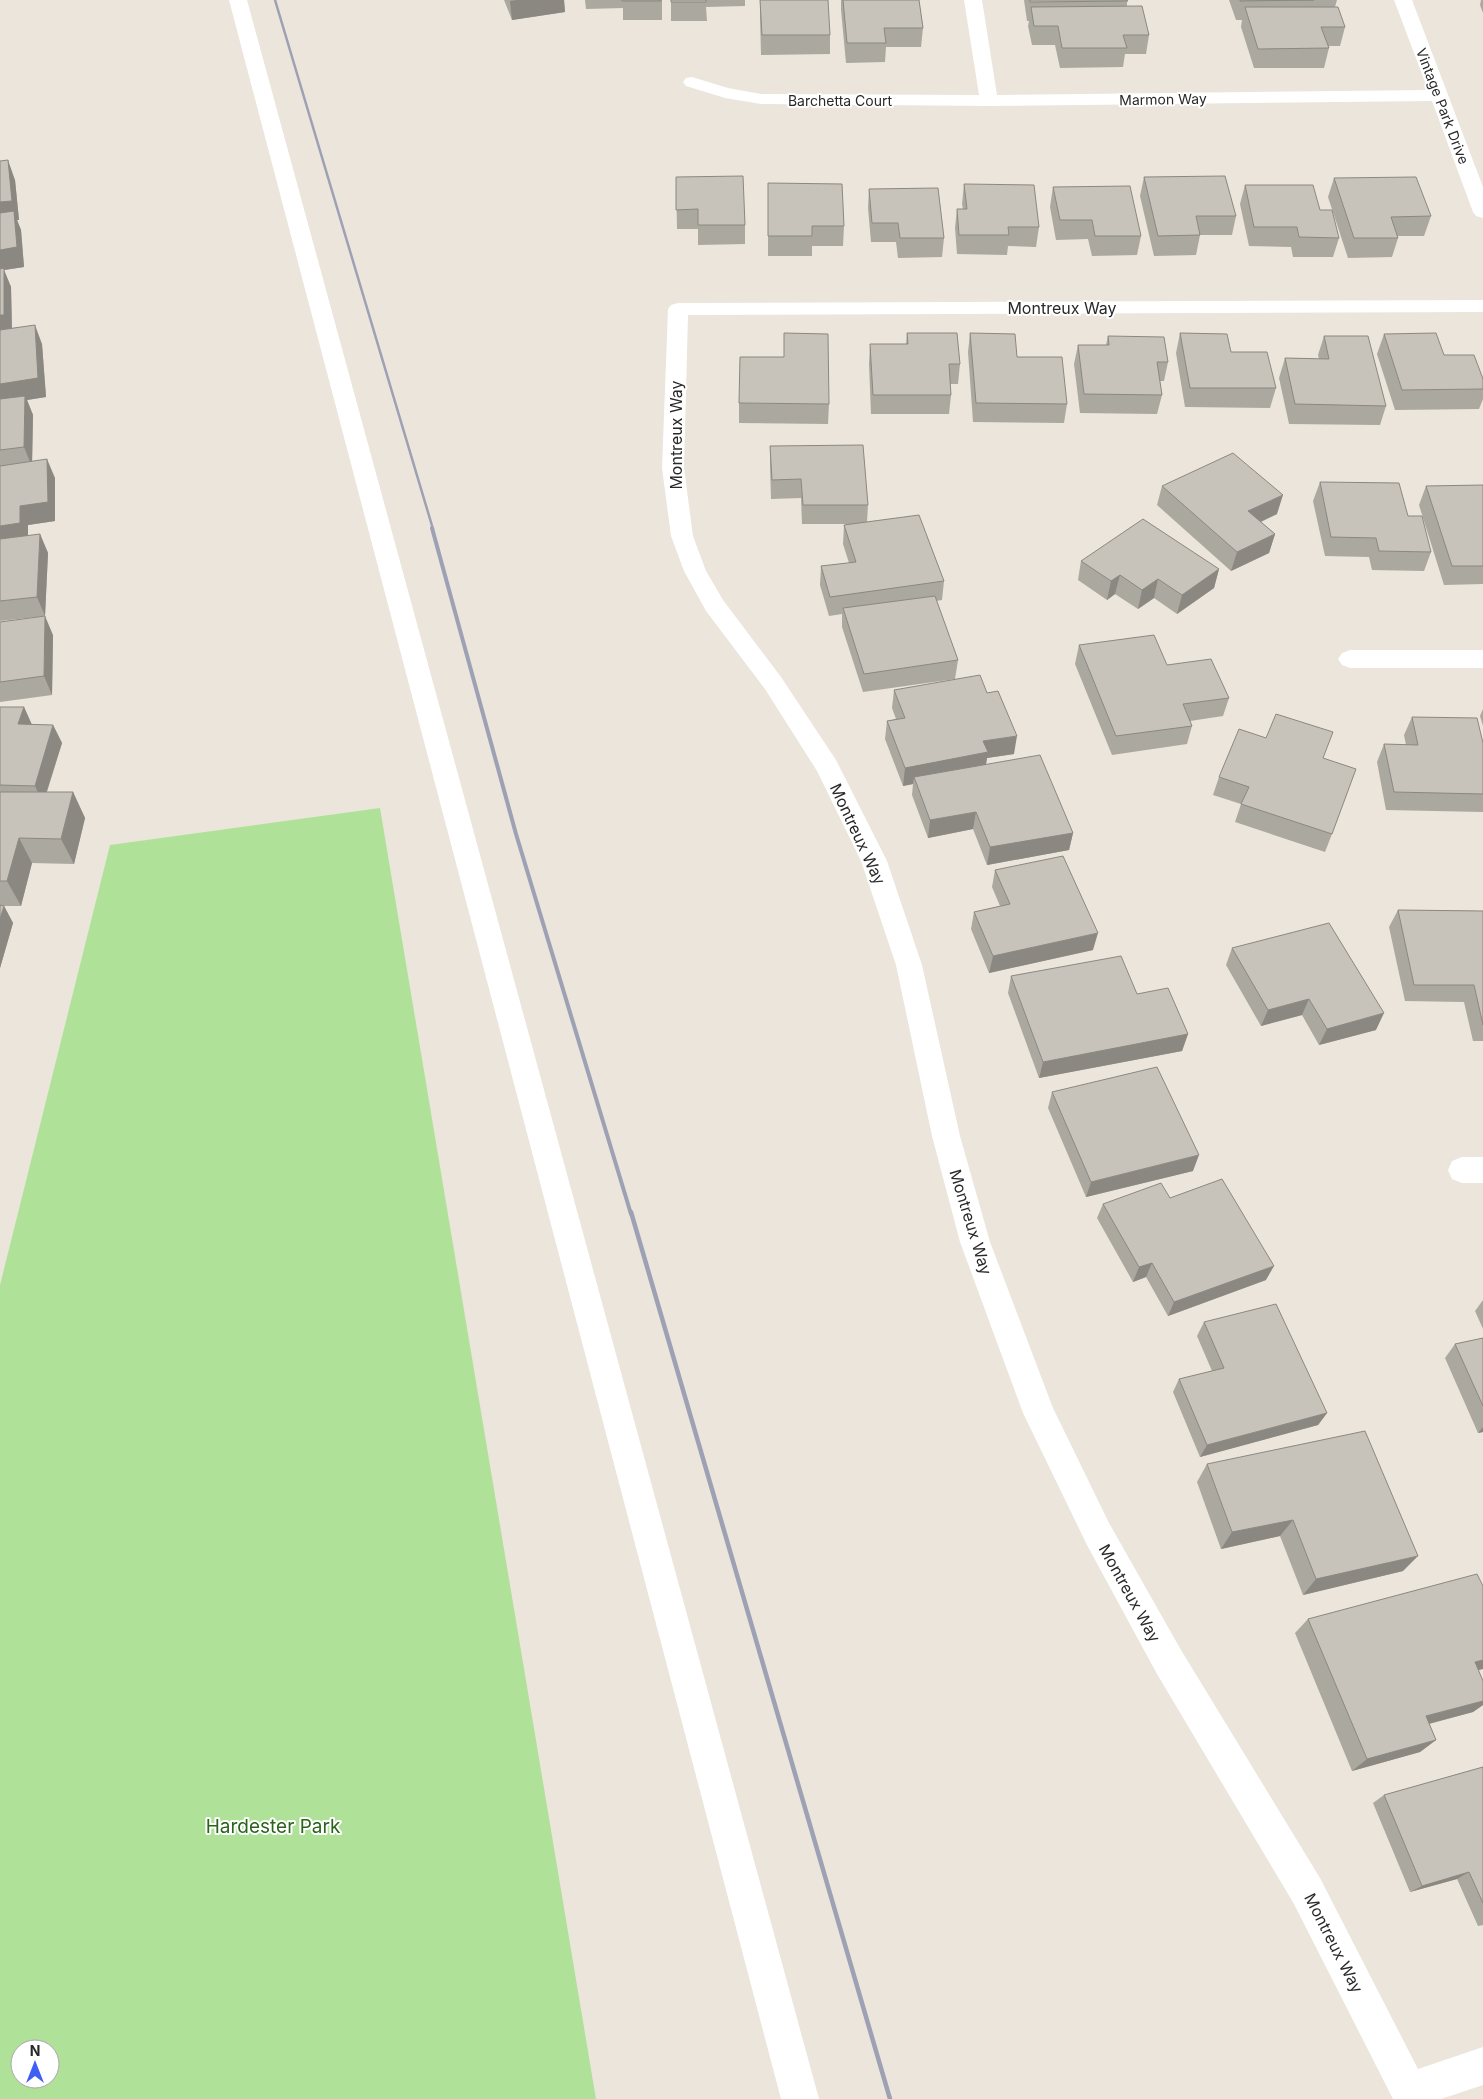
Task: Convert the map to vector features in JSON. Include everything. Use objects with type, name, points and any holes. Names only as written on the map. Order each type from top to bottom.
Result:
[{"type":"street","points":[[238,0],[800,2099]]},
{"type":"street","points":[[973,0],[989,101]]},
{"type":"street","name":"Vintage Park Drive","points":[[1403,0],[1438,95],[1479,191],[1483,212]]},
{"type":"street","name":"Barchetta Court","points":[[692,82],[725,93],[760,99],[989,101]]},
{"type":"street","name":"Marmon Way","points":[[989,101],[1438,95]]},
{"type":"street","name":"Montreux Way","points":[[1412,2095],[1307,1891],[1168,1662],[1098,1534],[1039,1413],[975,1242],[946,1136],[909,965],[874,862],[827,767],[773,683],[714,605],[695,571],[682,536],[673,468],[678,309],[1483,306]]},
{"type":"street","points":[[1350,659],[1483,659]]},
{"type":"street","points":[[1412,2095],[1483,2066]]},
{"type":"green space","name":"Hardester Park","points":[[380,808],[596,2099],[0,2099],[0,1285],[110,845]]},
{"type":"building","points":[[661,0],[661,1],[622,1]]},
{"type":"building","points":[[671,0],[706,0],[706,2],[671,2]]},
{"type":"building","points":[[760,0],[828,0],[830,35],[762,35]]},
{"type":"building","points":[[843,0],[919,0],[923,28],[884,28],[886,43],[847,43]]},
{"type":"building","points":[[1030,0],[1127,0],[1128,1],[1030,2]]},
{"type":"building","points":[[1240,0],[1314,0],[1240,1]]},
{"type":"building","points":[[1142,6],[1149,35],[1123,35],[1127,48],[1062,48],[1058,26],[1034,26],[1031,7]]},
{"type":"building","points":[[1245,7],[1338,7],[1345,27],[1321,27],[1329,48],[1258,49]]},
{"type":"building","points":[[8,160],[12,201],[0,202],[0,161]]},
{"type":"building","points":[[743,176],[745,225],[698,225],[698,209],[676,210],[676,177]]},
{"type":"building","points":[[1225,176],[1236,216],[1196,216],[1200,235],[1158,236],[1144,177]]},
{"type":"building","points":[[1416,177],[1431,216],[1391,217],[1398,238],[1354,238],[1334,178]]},
{"type":"building","points":[[768,183],[842,184],[844,226],[812,226],[812,236],[768,236]]},
{"type":"building","points":[[964,184],[1034,185],[1039,227],[1008,227],[1009,235],[959,235],[957,209],[967,209]]},
{"type":"building","points":[[1245,185],[1313,185],[1320,210],[1332,210],[1339,238],[1299,237],[1297,227],[1254,227]]},
{"type":"building","points":[[1130,186],[1141,236],[1095,236],[1092,220],[1060,220],[1053,187]]},
{"type":"building","points":[[938,188],[944,238],[900,238],[898,223],[872,223],[869,189]]},
{"type":"building","points":[[14,211],[17,247],[0,250],[0,213]]},
{"type":"building","points":[[4,268],[4,315],[0,315],[0,269]]},
{"type":"building","points":[[35,325],[38,378],[0,384],[0,330]]},
{"type":"building","points":[[784,333],[828,334],[829,404],[739,403],[740,357],[784,357]]},
{"type":"building","points":[[907,333],[957,333],[960,364],[949,364],[951,395],[873,395],[870,344],[908,344]]},
{"type":"building","points":[[970,333],[1015,334],[1017,357],[1062,357],[1067,404],[976,403]]},
{"type":"building","points":[[1180,333],[1227,334],[1231,352],[1267,352],[1276,388],[1190,388]]},
{"type":"building","points":[[1436,333],[1444,355],[1474,355],[1483,379],[1483,389],[1402,390],[1384,334]]},
{"type":"building","points":[[1108,336],[1164,337],[1168,362],[1157,362],[1162,395],[1084,394],[1078,345],[1109,345]]},
{"type":"building","points":[[1324,336],[1368,336],[1386,406],[1295,404],[1285,358],[1329,359]]},
{"type":"building","points":[[25,396],[24,447],[0,450],[0,399]]},
{"type":"building","points":[[863,445],[868,505],[803,505],[801,479],[772,480],[770,446]]},
{"type":"building","points":[[1233,453],[1283,495],[1248,511],[1275,534],[1237,552],[1162,486]]},
{"type":"building","points":[[47,459],[48,502],[20,506],[20,523],[0,526],[0,466]]},
{"type":"building","points":[[1320,482],[1399,483],[1408,516],[1422,516],[1431,552],[1379,551],[1376,538],[1331,537]]},
{"type":"building","points":[[1483,485],[1483,566],[1452,566],[1426,486]]},
{"type":"building","points":[[919,515],[944,581],[830,597],[821,566],[856,562],[844,525]]},
{"type":"building","points":[[1143,519],[1219,569],[1182,595],[1158,579],[1142,590],[1120,575],[1111,581],[1081,561]]},
{"type":"building","points":[[40,534],[37,597],[0,601],[0,539]]},
{"type":"building","points":[[935,596],[958,660],[864,674],[843,608]]},
{"type":"building","points":[[45,616],[44,676],[0,682],[0,622]]},
{"type":"building","points":[[1154,635],[1167,665],[1211,659],[1229,698],[1183,704],[1192,726],[1116,736],[1079,645]]},
{"type":"building","points":[[980,675],[987,693],[998,691],[1017,736],[983,741],[988,752],[905,768],[887,721],[905,718],[894,690]]},
{"type":"building","points":[[0,707],[24,707],[18,724],[53,725],[35,786],[0,785]]},
{"type":"building","points":[[1276,714],[1333,732],[1323,758],[1356,769],[1332,834],[1241,804],[1249,787],[1219,777],[1239,729],[1266,738]]},
{"type":"building","points":[[1412,717],[1477,718],[1483,743],[1483,794],[1394,792],[1384,744],[1418,745]]},
{"type":"building","points":[[1040,755],[1073,833],[990,847],[976,812],[930,820],[914,777]]},
{"type":"building","points":[[0,792],[73,792],[61,839],[19,838],[7,881],[0,881]]},
{"type":"building","points":[[1063,856],[1098,933],[993,956],[974,912],[1010,904],[995,870]]},
{"type":"building","points":[[0,905],[4,906],[0,919]]},
{"type":"building","points":[[1398,910],[1483,911],[1483,1025],[1474,985],[1414,985]]},
{"type":"building","points":[[1329,923],[1384,1013],[1327,1029],[1309,999],[1268,1010],[1232,948]]},
{"type":"building","points":[[1121,956],[1137,994],[1168,988],[1188,1034],[1043,1062],[1011,976]]},
{"type":"building","points":[[1157,1067],[1199,1155],[1091,1182],[1052,1092]]},
{"type":"building","points":[[1222,1179],[1274,1266],[1174,1302],[1152,1263],[1139,1267],[1103,1204],[1161,1183],[1170,1198]]},
{"type":"building","points":[[1276,1304],[1327,1413],[1207,1445],[1179,1379],[1224,1368],[1204,1322]]},
{"type":"building","points":[[1483,1338],[1483,1406],[1455,1344]]},
{"type":"building","points":[[1365,1431],[1418,1556],[1316,1579],[1293,1520],[1232,1532],[1207,1464]]},
{"type":"building","points":[[1477,1574],[1483,1586],[1483,1660],[1475,1662],[1483,1681],[1483,1701],[1426,1716],[1436,1740],[1367,1759],[1308,1619]]},
{"type":"building","points":[[1483,1767],[1483,1903],[1469,1872],[1422,1886],[1384,1795]]},
{"type":"railway","points":[[275,0],[433,529]]},
{"type":"railway","points":[[432,528],[516,834],[631,1214]]},
{"type":"railway","points":[[631,1212],[890,2099]]}]
